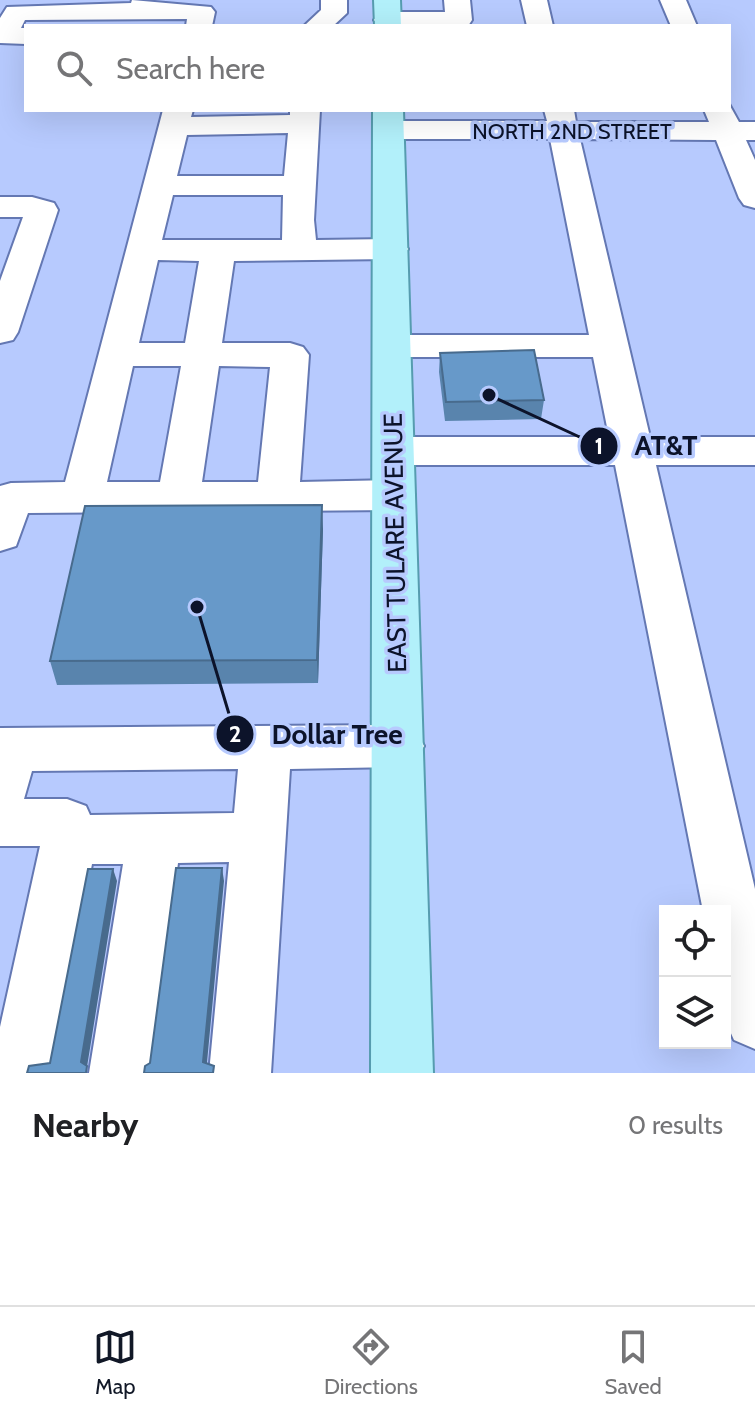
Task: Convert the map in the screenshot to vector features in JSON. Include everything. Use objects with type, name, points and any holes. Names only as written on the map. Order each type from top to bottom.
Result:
[{"type":"main road","name":"EAST TULARE AVENUE","points":[[389,120],[402,1073]]},
{"type":"street","points":[[320,24],[334,13],[334,0]]},
{"type":"street","points":[[387,15],[459,20],[457,0]]},
{"type":"street","points":[[534,0],[540,24]]},
{"type":"street","points":[[673,0],[683,24]]},
{"type":"street","points":[[24,36],[3,36],[16,12],[143,6],[202,13]]},
{"type":"street","points":[[174,147],[304,117],[290,165],[298,235]]},
{"type":"street","name":"NORTH 2ND STREET","points":[[389,120],[734,124]]},
{"type":"street","points":[[562,120],[755,1019]]},
{"type":"street","points":[[734,124],[755,198]]},
{"type":"street","points":[[174,147],[290,165]]},
{"type":"street","points":[[82,497],[146,236],[174,147]]},
{"type":"street","points":[[0,207],[42,210],[0,332]]},
{"type":"street","points":[[146,236],[298,235],[391,249]]},
{"type":"street","points":[[146,236],[218,251],[298,235]]},
{"type":"street","points":[[179,497],[218,251]]},
{"type":"street","points":[[392,346],[479,346],[608,333]]},
{"type":"street","points":[[117,354],[290,355],[278,497]]},
{"type":"street","points":[[0,535],[11,498],[278,497],[394,473],[633,451],[755,451]]},
{"type":"street","points":[[4,764],[266,747],[398,746]]},
{"type":"street","points":[[240,1073],[266,747]]},
{"type":"street","points":[[0,822],[67,823],[69,840],[21,1073]]},
{"type":"street","points":[[69,840],[258,837]]},
{"type":"street","points":[[120,1073],[154,839]]},
{"type":"building","points":[[534,350],[544,400],[446,402],[440,353]]},
{"type":"building","points":[[322,505],[317,660],[50,661],[85,506]]},
{"type":"building","points":[[176,868],[222,868],[203,1062],[214,1066],[213,1073],[144,1073],[145,1066],[150,1063]]},
{"type":"building","points":[[88,869],[113,869],[81,1062],[87,1066],[86,1073],[27,1073],[29,1066],[50,1063]]},
{"type":"place","name":"AT&T","points":[[489,395]]},
{"type":"place","name":"Dollar Tree","points":[[197,607]]}]
